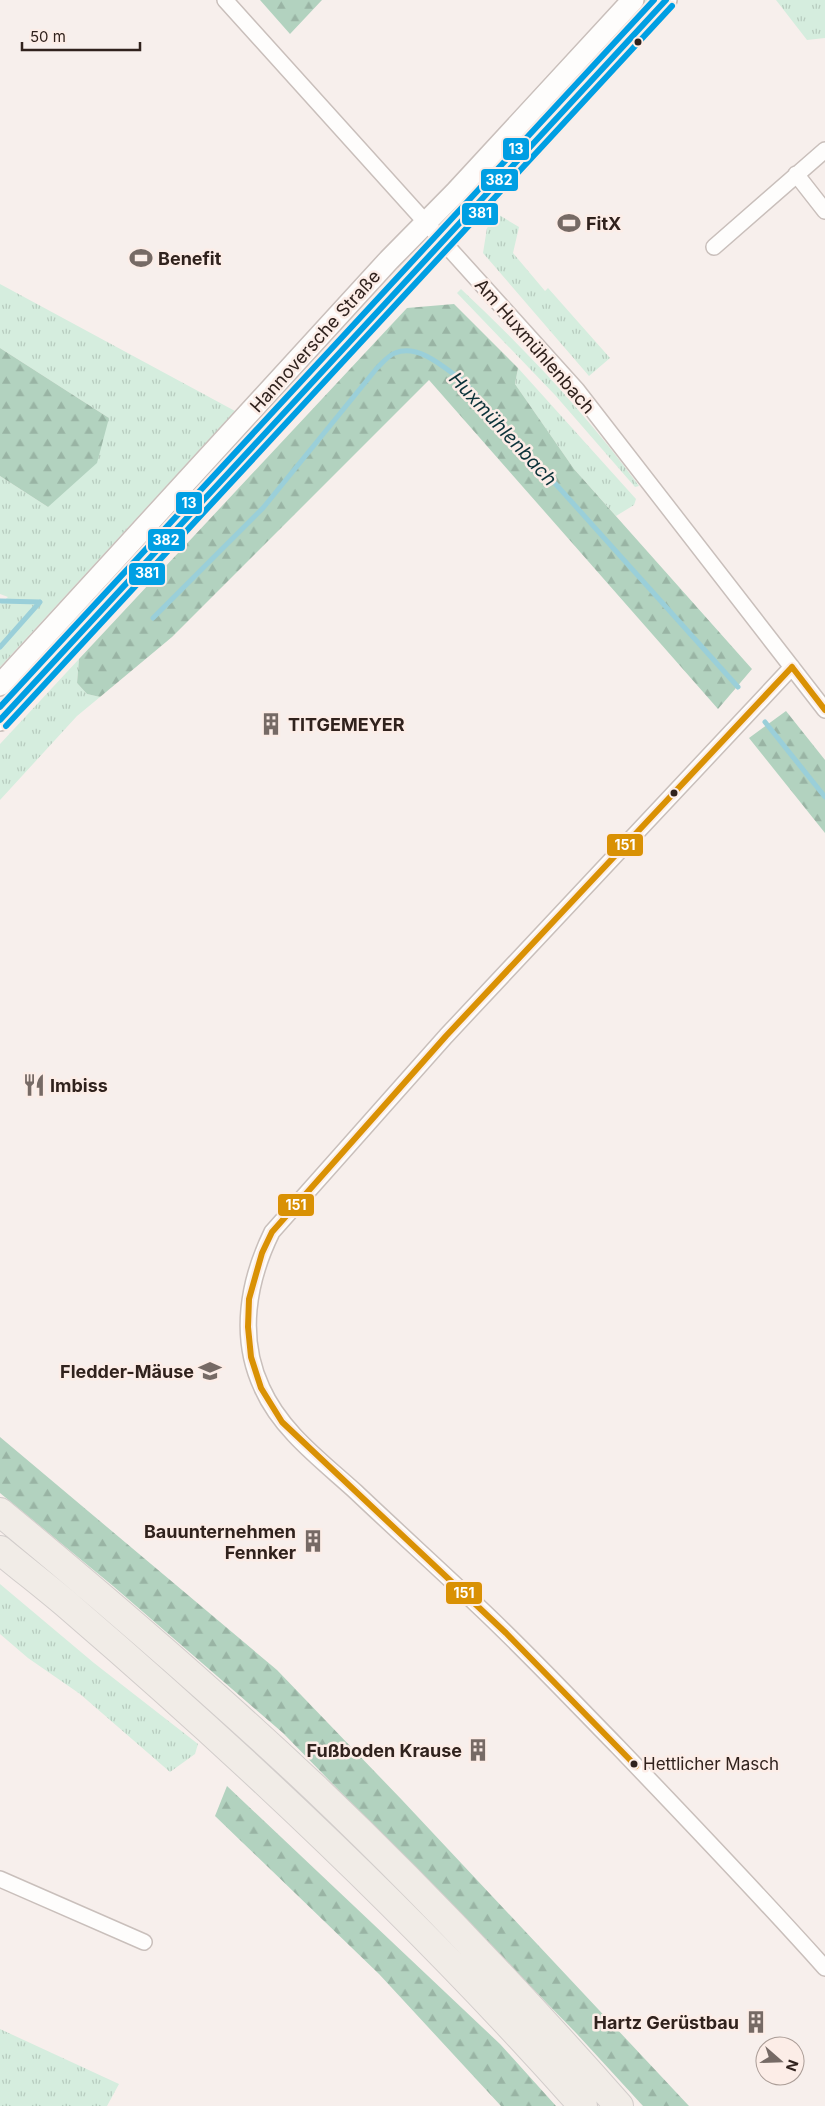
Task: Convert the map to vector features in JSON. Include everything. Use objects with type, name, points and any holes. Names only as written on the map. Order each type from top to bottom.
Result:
[{"type":"highway","points":[[0,1512],[102,1597],[315,1788],[431,1902],[540,2016],[619,2106]]},
{"type":"highway","points":[[0,1550],[71,1607],[219,1738],[417,1929],[522,2037],[583,2106]]},
{"type":"highway","points":[[0,1563],[71,1607]]},
{"type":"main road","name":"Hannoversche Straße","points":[[0,685],[389,260],[633,0]]},
{"type":"main road","name":"Hannoversche Straße","points":[[0,720],[666,0]]},
{"type":"street","name":"Am Huxmühlenbach","points":[[225,0],[576,390],[825,710]]},
{"type":"street","points":[[714,247],[825,150]]},
{"type":"street","points":[[796,174],[825,211]]},
{"type":"street","points":[[792,667],[446,1036],[272,1232],[254,1277],[249,1299],[248,1327],[251,1357],[262,1388],[282,1422],[506,1632],[669,1800],[825,1968]]},
{"type":"street","points":[[0,1879],[144,1942]]},
{"type":"green space","points":[[260,0],[322,0],[290,34]]},
{"type":"green space","points":[[640,0],[657,0],[473,199],[470,195],[597,58],[624,17]]},
{"type":"green space","points":[[776,0],[825,0],[825,38],[807,40]]},
{"type":"green space","points":[[499,215],[519,227],[513,253],[545,291],[548,288],[610,358],[589,376],[483,253],[487,228]]},
{"type":"green space","points":[[0,284],[235,411],[0,667],[0,604],[8,597],[0,594],[0,476],[48,507],[109,418],[0,348]]},
{"type":"green space","points":[[461,289],[508,335],[577,408],[639,486],[635,487],[555,395],[457,293]]},
{"type":"green space","points":[[454,304],[518,368],[515,384],[574,469],[752,669],[718,709],[429,380],[172,637],[100,697],[87,694],[77,683],[79,659],[407,308]]},
{"type":"green space","points":[[0,348],[109,418],[97,463],[48,507],[0,476]]},
{"type":"green space","points":[[518,368],[636,499],[634,505],[616,516],[574,469],[515,384]]},
{"type":"green space","points":[[79,659],[77,683],[87,694],[100,697],[77,716],[0,800],[0,744]]},
{"type":"green space","points":[[786,711],[825,760],[825,833],[749,738]]},
{"type":"green space","points":[[0,1437],[277,1670],[402,1800],[689,2106],[643,2106],[577,2034],[283,1733],[113,1586],[0,1493]]},
{"type":"green space","points":[[0,1584],[94,1663],[198,1744],[195,1754],[170,1772],[80,1694],[28,1658],[0,1634]]},
{"type":"green space","points":[[227,1786],[500,2044],[556,2106],[501,2106],[379,1974],[215,1816]]},
{"type":"green space","points":[[0,2029],[119,2084],[107,2106],[0,2106]]},
{"type":"waterway","name":"Huxmühlenbach","points":[[153,618],[263,508],[377,368],[393,354],[413,351],[441,364],[464,382],[738,687]]},
{"type":"waterway","name":"Huxmühlenbach","points":[[0,601],[40,602]]},
{"type":"waterway","points":[[0,647],[40,602]]},
{"type":"waterway","name":"Huxmühlenbach","points":[[765,722],[825,797]]},
{"type":"transit line","name":"13","points":[[0,707],[654,0]]},
{"type":"transit line","name":"382","points":[[0,720],[666,0]]},
{"type":"transit line","name":"381","points":[[6,726],[672,6]]},
{"type":"transit line","name":"151","points":[[792,667],[825,710]]},
{"type":"transit line","name":"151","points":[[636,1766],[506,1633],[282,1422],[261,1388],[251,1357],[248,1327],[249,1299],[262,1253],[272,1232],[446,1036],[792,667]]},
{"type":"place","name":"FitX","points":[[569,223]]},
{"type":"place","name":"Benefit","points":[[141,258]]},
{"type":"place","name":"TITGEMEYER","points":[[271,724]]},
{"type":"place","name":"Imbiss","points":[[34,1085]]},
{"type":"place","name":"Fledder-Mäuse","points":[[210,1371]]},
{"type":"place","name":"Bauunternehmen Fennker","points":[[313,1541]]},
{"type":"place","name":"Fußboden Krause","points":[[478,1750]]},
{"type":"place","name":"Hettlicher Masch","points":[[634,1764]]},
{"type":"place","name":"Hartz Gerüstbau","points":[[756,2022]]}]
